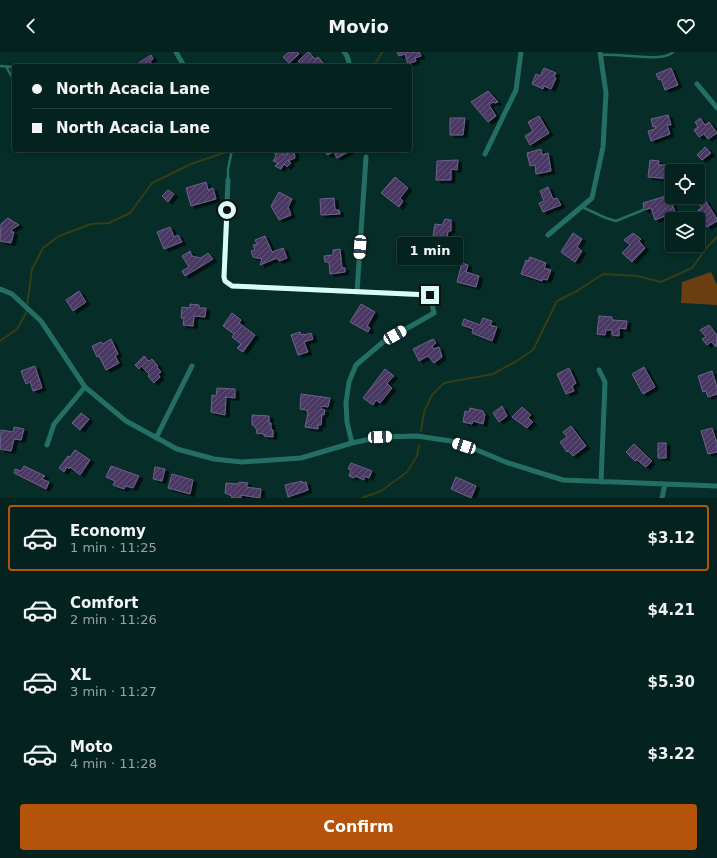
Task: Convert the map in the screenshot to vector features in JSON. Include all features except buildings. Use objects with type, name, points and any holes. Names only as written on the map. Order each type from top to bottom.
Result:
[{"type":"street","points":[[176,52],[183,64]]},
{"type":"street","points":[[344,52],[349,64]]},
{"type":"street","points":[[485,154],[516,90],[521,52]]},
{"type":"street","points":[[548,235],[592,198],[603,145],[606,93],[600,54]]},
{"type":"street","points":[[697,84],[717,108]]},
{"type":"street","points":[[357,292],[366,158]]},
{"type":"street","points":[[228,180],[224,277],[225,281],[232,286],[430,295],[434,314],[383,342],[356,365],[350,382],[346,403],[347,422],[352,443]]},
{"type":"street","points":[[0,289],[12,294],[41,321],[85,387],[126,421],[176,449],[214,459],[242,462],[301,458],[352,443],[380,437],[417,436],[436,438],[470,448],[508,463],[563,480],[717,486]]},
{"type":"street","points":[[156,438],[192,366]]},
{"type":"street","points":[[599,370],[605,382],[601,482]]},
{"type":"street","points":[[47,445],[54,424],[85,387]]},
{"type":"street","points":[[662,498],[665,484]]},
{"type":"lane","points":[[600,54],[662,57],[670,55],[673,52]]},
{"type":"lane","points":[[0,66],[7,68],[12,67]]},
{"type":"lane","points":[[7,68],[12,77]]},
{"type":"lane","points":[[228,180],[228,169],[232,152]]},
{"type":"lane","points":[[581,207],[606,218],[616,220],[643,210]]},
{"type":"shaded area","points":[[711,272],[717,285],[717,305],[681,303],[682,282]]},
{"type":"waterway","points":[[375,64],[382,52]]},
{"type":"waterway","points":[[0,341],[17,329],[26,313],[32,269],[43,248],[59,236],[91,224],[109,223],[130,213],[152,183],[191,164],[226,152]]},
{"type":"waterway","points":[[421,431],[424,412],[432,395],[444,383],[493,374],[533,350],[557,301],[577,291],[603,274],[637,276],[661,282],[692,268],[708,246],[717,237]]},
{"type":"waterway","points":[[362,498],[381,491],[407,472],[417,456],[419,445]]},
{"type":"route","points":[[227,210],[224,277],[225,281],[232,286],[430,295]]}]
